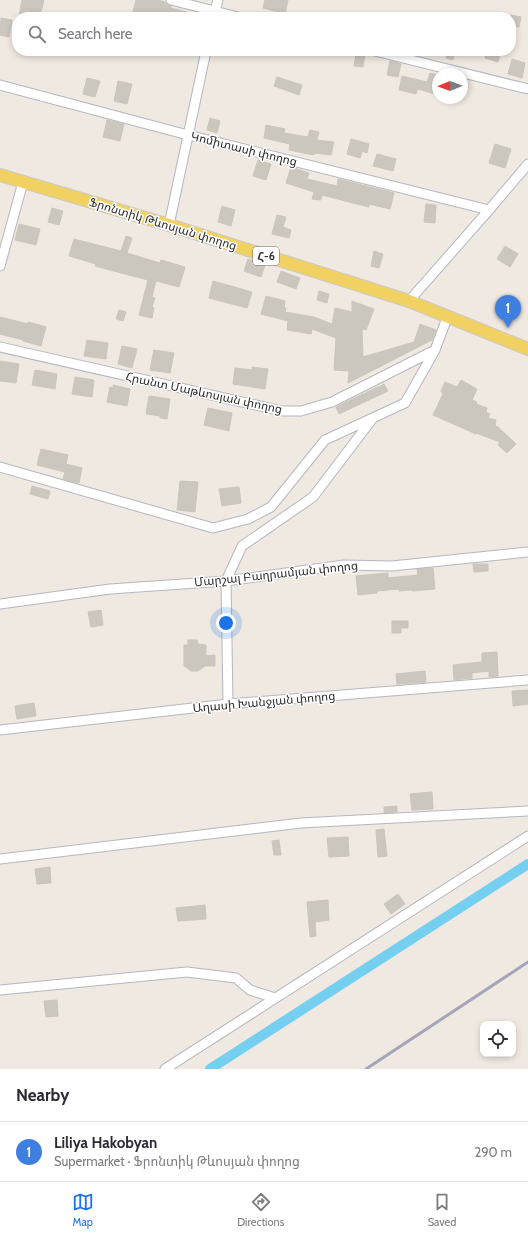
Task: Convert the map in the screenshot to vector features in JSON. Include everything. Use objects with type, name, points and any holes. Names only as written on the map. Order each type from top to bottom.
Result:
[{"type":"main road","name":"Ֆրոնտիկ Թևոսյան փողոց","points":[[0,175],[169,225],[409,301],[528,349]]},
{"type":"street","points":[[171,0],[208,12]]},
{"type":"street","points":[[215,12],[218,0]]},
{"type":"street","points":[[169,225],[205,56]]},
{"type":"street","points":[[395,56],[528,89]]},
{"type":"street","name":"Կոմիտասի փողոց","points":[[0,85],[188,135],[489,210]]},
{"type":"street","points":[[409,301],[528,164]]},
{"type":"street","points":[[0,266],[23,182]]},
{"type":"street","points":[[0,467],[213,528],[248,519],[271,507],[325,440],[405,403],[435,350],[448,318]]},
{"type":"street","name":"Հրանտ Մաթևոսյան փողոց","points":[[0,347],[282,411],[301,411],[332,402],[435,350]]},
{"type":"street","points":[[228,704],[226,581],[242,546],[313,497],[373,418]]},
{"type":"street","name":"Մարշալ Բաղրամյան փողոց","points":[[0,604],[110,589],[226,581],[344,565],[392,566],[528,552]]},
{"type":"street","name":"Աղասի Խանջյան փողոց","points":[[0,730],[228,704],[528,680]]},
{"type":"street","points":[[0,859],[302,823],[528,811]]},
{"type":"street","points":[[165,1069],[528,836]]},
{"type":"street","points":[[0,990],[187,972],[236,978],[250,990],[275,998]]},
{"type":"building","points":[[22,0],[44,0],[41,12],[20,12]]},
{"type":"building","points":[[136,0],[158,0],[165,2],[167,5],[171,6],[171,8],[186,12],[133,12]]},
{"type":"building","points":[[265,0],[288,0],[285,12],[278,12],[263,8]]},
{"type":"building","points":[[516,16],[521,17],[519,27],[516,27]]},
{"type":"building","points":[[1,18],[12,20],[9,37],[0,35]]},
{"type":"building","points":[[356,56],[365,56],[363,67],[354,66]]},
{"type":"building","points":[[447,56],[454,56],[453,60],[446,58]]},
{"type":"building","points":[[485,56],[500,56],[498,62],[485,58]]},
{"type":"building","points":[[512,59],[525,63],[522,78],[508,74]]},
{"type":"building","points":[[390,61],[401,64],[398,77],[387,75]]},
{"type":"building","points":[[430,73],[432,74],[432,93],[418,89],[416,94],[399,90],[402,76],[427,82]]},
{"type":"building","points":[[277,77],[302,85],[299,95],[274,86]]},
{"type":"building","points":[[87,78],[100,81],[95,97],[83,94]]},
{"type":"building","points":[[118,81],[132,84],[127,104],[114,101]]},
{"type":"building","points":[[210,118],[220,121],[217,133],[207,130]]},
{"type":"building","points":[[107,120],[124,124],[120,141],[103,137]]},
{"type":"building","points":[[266,125],[285,129],[284,133],[308,137],[310,130],[319,132],[317,140],[334,142],[331,155],[315,153],[314,155],[289,150],[290,144],[264,138]]},
{"type":"building","points":[[351,139],[369,144],[367,153],[362,151],[360,158],[347,154]]},
{"type":"building","points":[[495,144],[511,149],[505,168],[489,163]]},
{"type":"building","points":[[377,154],[396,159],[393,171],[373,166]]},
{"type":"building","points":[[258,160],[271,164],[266,180],[253,176]]},
{"type":"building","points":[[291,167],[309,173],[307,179],[337,186],[338,179],[394,193],[390,209],[369,204],[369,207],[322,195],[321,200],[312,199],[314,192],[286,183]]},
{"type":"building","points":[[426,204],[436,205],[435,223],[424,222]]},
{"type":"building","points":[[222,206],[235,210],[231,226],[218,222]]},
{"type":"building","points":[[52,208],[63,211],[59,225],[48,222]]},
{"type":"building","points":[[277,215],[286,217],[283,227],[291,230],[289,238],[272,234]]},
{"type":"building","points":[[19,224],[40,229],[36,245],[15,240]]},
{"type":"building","points":[[126,236],[132,238],[127,253],[160,263],[161,260],[185,267],[179,287],[156,281],[152,297],[155,298],[152,307],[154,308],[152,318],[139,315],[148,280],[95,266],[96,264],[69,256],[74,239],[121,251]]},
{"type":"building","points":[[505,246],[518,254],[510,267],[497,259]]},
{"type":"building","points":[[374,251],[383,254],[379,268],[371,266]]},
{"type":"building","points":[[248,259],[265,265],[261,277],[244,271]]},
{"type":"building","points":[[281,271],[300,278],[296,289],[277,282]]},
{"type":"building","points":[[213,281],[252,292],[247,308],[209,298]]},
{"type":"building","points":[[319,291],[329,294],[327,303],[317,300]]},
{"type":"building","points":[[266,296],[285,301],[285,312],[314,317],[332,324],[335,308],[352,312],[352,301],[374,309],[366,330],[362,329],[363,357],[414,342],[420,324],[436,330],[432,340],[348,383],[349,371],[334,370],[336,338],[312,329],[311,334],[287,330],[288,321],[261,314]]},
{"type":"building","points":[[119,310],[126,312],[123,321],[116,319]]},
{"type":"building","points":[[0,317],[46,327],[41,346],[0,334]]},
{"type":"building","points":[[87,340],[108,343],[106,359],[84,356]]},
{"type":"building","points":[[122,346],[137,349],[132,368],[118,364]]},
{"type":"building","points":[[154,350],[174,353],[170,373],[150,370]]},
{"type":"building","points":[[0,361],[19,364],[16,383],[0,381]]},
{"type":"building","points":[[252,367],[268,369],[265,389],[233,384],[235,368],[252,370]]},
{"type":"building","points":[[35,370],[57,374],[55,389],[32,385]]},
{"type":"building","points":[[75,377],[94,380],[92,397],[72,394]]},
{"type":"building","points":[[461,380],[477,389],[472,400],[477,402],[476,404],[487,408],[486,412],[490,414],[488,418],[496,420],[495,426],[516,444],[507,453],[498,445],[500,442],[476,434],[433,415],[443,394],[441,391],[445,382],[457,387]]},
{"type":"building","points":[[384,384],[388,391],[339,414],[336,407]]},
{"type":"building","points":[[113,385],[130,389],[127,406],[107,402],[110,387],[113,388]]},
{"type":"building","points":[[149,396],[170,399],[167,419],[160,418],[160,416],[146,414]]},
{"type":"building","points":[[208,408],[232,413],[229,431],[204,425]]},
{"type":"building","points":[[41,449],[68,455],[66,464],[82,468],[79,483],[63,479],[65,472],[37,465]]},
{"type":"building","points":[[180,481],[198,482],[195,512],[177,510]]},
{"type":"building","points":[[32,486],[50,491],[48,499],[30,494]]},
{"type":"building","points":[[239,487],[241,503],[222,506],[219,489]]},
{"type":"building","points":[[473,564],[488,564],[488,571],[474,572]]},
{"type":"building","points":[[433,568],[435,589],[399,591],[399,589],[377,591],[377,593],[358,595],[356,576],[388,573],[388,578],[418,575],[417,569]]},
{"type":"building","points":[[101,610],[103,625],[91,627],[88,612]]},
{"type":"building","points":[[392,621],[408,621],[408,628],[401,628],[401,633],[392,633]]},
{"type":"building","points":[[188,640],[197,640],[198,644],[206,645],[206,656],[215,655],[215,666],[205,666],[198,671],[191,671],[184,666],[184,645],[188,645]]},
{"type":"building","points":[[497,652],[498,676],[489,677],[489,671],[472,673],[472,678],[454,680],[453,665],[482,662],[482,653]]},
{"type":"building","points":[[425,671],[426,682],[397,684],[396,674]]},
{"type":"building","points":[[528,690],[528,704],[513,706],[512,691]]},
{"type":"building","points":[[34,703],[36,716],[17,719],[15,706]]},
{"type":"building","points":[[432,792],[433,809],[412,810],[410,794]]},
{"type":"building","points":[[397,806],[397,812],[384,813],[384,807]]},
{"type":"building","points":[[384,829],[387,856],[378,857],[376,830]]},
{"type":"building","points":[[348,837],[349,856],[329,857],[327,838]]},
{"type":"building","points":[[279,840],[281,855],[274,855],[272,841]]},
{"type":"building","points":[[50,867],[51,883],[37,884],[35,869]]},
{"type":"building","points":[[398,894],[405,904],[391,914],[384,904]]},
{"type":"building","points":[[328,900],[329,920],[315,922],[316,936],[310,937],[307,902]]},
{"type":"building","points":[[205,905],[206,919],[178,921],[176,908]]},
{"type":"building","points":[[57,1000],[58,1016],[46,1017],[44,1001]]},
{"type":"waterway","points":[[210,1069],[528,864]]},
{"type":"railway","points":[[366,1069],[528,962]]},
{"type":"place","name":"Liliya Hakobyan","points":[[508,328]]}]
